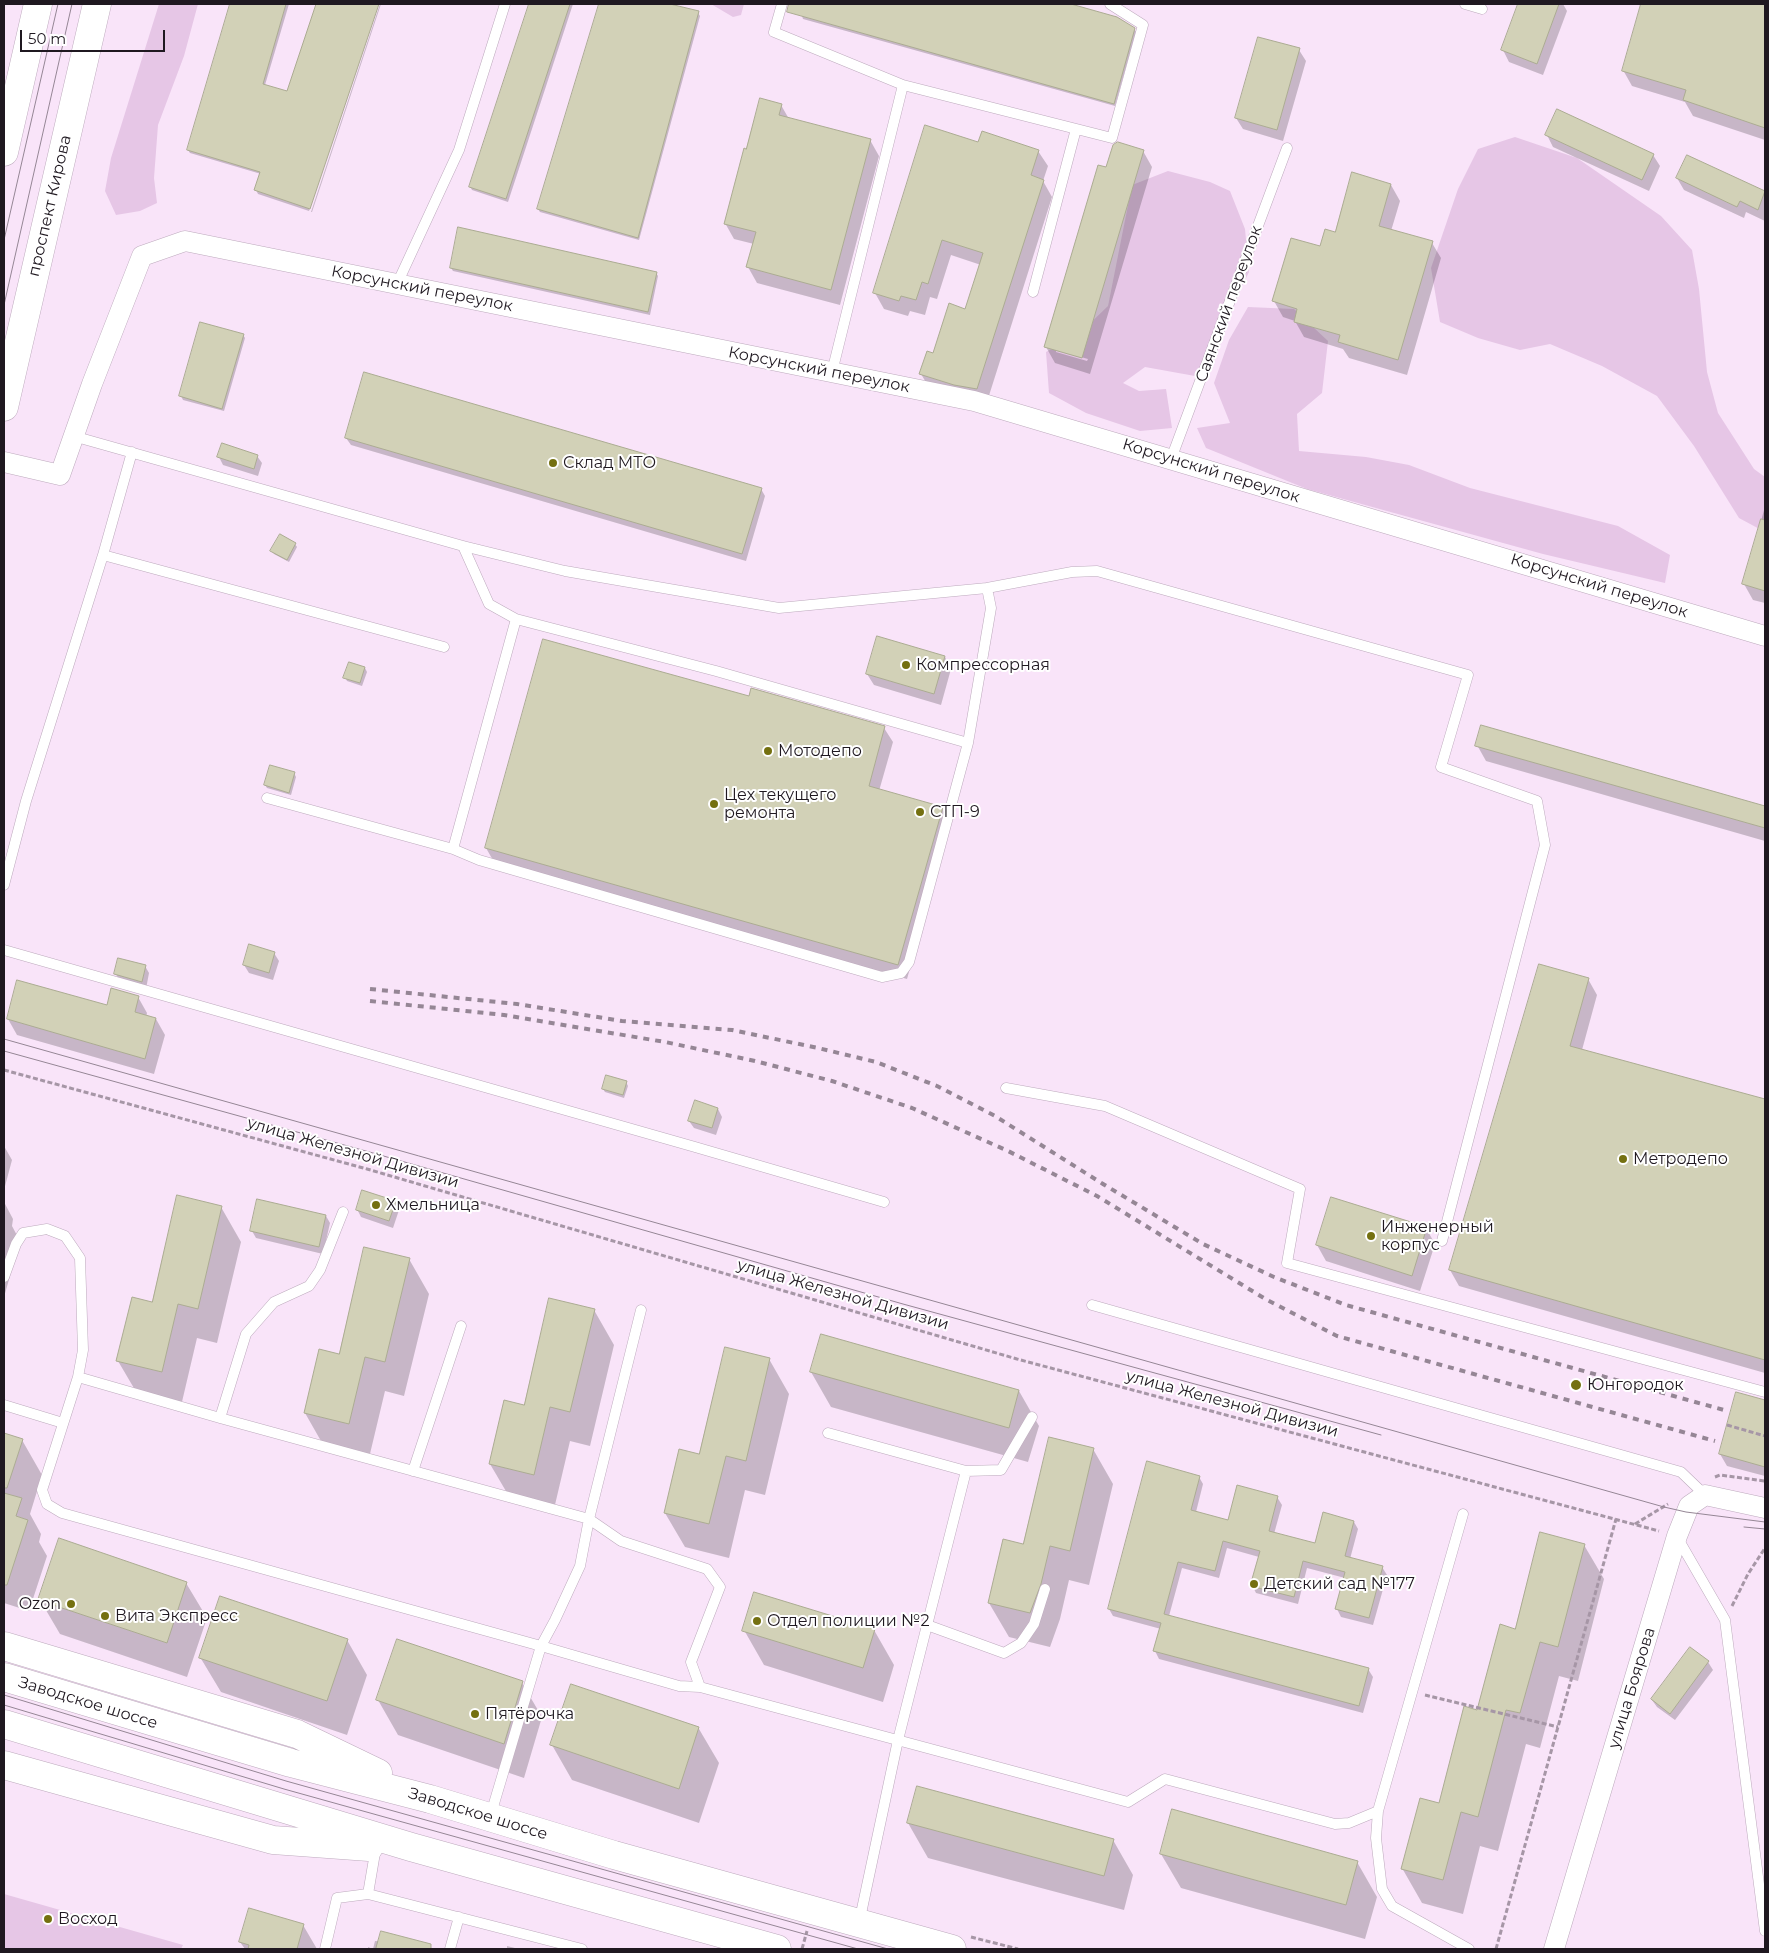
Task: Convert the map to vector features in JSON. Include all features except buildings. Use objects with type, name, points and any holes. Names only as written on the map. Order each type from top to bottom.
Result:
[{"type":"main road","points":[[4,152],[38,4]]},
{"type":"main road","name":"проспект Кирова","points":[[4,408],[97,4]]},
{"type":"main road","points":[[4,1646],[297,1734],[430,1799]]},
{"type":"main road","name":"Заводское шоссе","points":[[4,1678],[291,1763],[430,1799],[614,1855],[952,1949]]},
{"type":"main road","points":[[4,1724],[411,1848],[777,1949]]},
{"type":"main road","points":[[4,1765],[273,1840],[411,1848]]},
{"type":"street","name":"Корсунский переулок","points":[[4,462],[60,475],[142,256],[185,241],[974,401],[1765,636]]},
{"type":"street","points":[[1705,1495],[1765,1508]]},
{"type":"street","name":"улица Боярова","points":[[1554,1949],[1677,1536],[1688,1506],[1705,1495]]},
{"type":"lane","points":[[398,284],[459,150],[505,4]]},
{"type":"lane","points":[[782,4],[774,32],[903,85],[1112,138],[1143,25],[1110,4]]},
{"type":"lane","points":[[1465,4],[1482,9]]},
{"type":"lane","points":[[832,372],[903,85]]},
{"type":"lane","points":[[1033,292],[1076,129]]},
{"type":"lane","name":"Саянский переулок","points":[[1171,460],[1287,148]]},
{"type":"lane","points":[[74,436],[463,546],[565,571],[779,608],[987,588],[1072,572],[1097,571],[1468,676],[1441,767],[1537,801],[1545,845],[1442,1241]]},
{"type":"lane","points":[[4,885],[26,801],[103,555],[132,452]]},
{"type":"lane","points":[[463,546],[489,604],[516,619],[716,671],[968,743]]},
{"type":"lane","points":[[103,555],[444,647]]},
{"type":"lane","points":[[267,798],[453,849],[479,860],[882,978],[901,973],[909,962],[968,743],[991,608],[987,588]]},
{"type":"lane","points":[[453,849],[516,619]]},
{"type":"lane","points":[[4,950],[884,1202]]},
{"type":"lane","points":[[1006,1088],[1105,1106],[1300,1189],[1287,1263],[1765,1392]]},
{"type":"lane","points":[[220,1418],[246,1334],[274,1302],[309,1286],[320,1270],[343,1212]]},
{"type":"lane","points":[[4,1277],[16,1244],[23,1233],[47,1229],[65,1236],[80,1258],[83,1350],[78,1377],[42,1490],[47,1504],[62,1513],[678,1686],[700,1686],[1128,1802],[1165,1779],[1335,1824],[1349,1822],[1378,1811]]},
{"type":"lane","points":[[1092,1305],[1682,1472],[1705,1495]]},
{"type":"lane","points":[[490,1817],[541,1646],[580,1566],[589,1520],[641,1310]]},
{"type":"lane","points":[[413,1471],[461,1326]]},
{"type":"lane","points":[[78,1377],[589,1520],[621,1541],[707,1570],[720,1587],[691,1662],[700,1686]]},
{"type":"lane","points":[[4,1405],[63,1423]]},
{"type":"lane","points":[[828,1433],[966,1471],[1000,1470],[1032,1417]]},
{"type":"lane","points":[[859,1924],[861,1907],[898,1740],[966,1471]]},
{"type":"lane","points":[[1463,1514],[1378,1811],[1376,1838],[1382,1889],[1392,1906],[1469,1949]]},
{"type":"lane","points":[[1677,1536],[1725,1620],[1765,1931]]},
{"type":"lane","points":[[927,1625],[1004,1653],[1021,1643],[1034,1624],[1045,1589]]},
{"type":"lane","points":[[368,1894],[376,1847]]},
{"type":"lane","points":[[325,1949],[337,1898],[368,1894],[582,1949]]},
{"type":"lane","points":[[450,1949],[459,1917]]},
{"type":"path","name":"улица Железной Дивизии","points":[[4,1070],[367,1169],[1017,1359],[1677,1536]]},
{"type":"path","points":[[1727,1425],[1765,1436]]},
{"type":"path","points":[[1496,1949],[1616,1520]]},
{"type":"path","points":[[1725,1620],[1748,1574],[1765,1548]]},
{"type":"path","points":[[1412,1692],[1558,1728]]},
{"type":"shaded area","points":[[159,4],[198,4],[184,56],[158,125],[154,178],[157,203],[140,211],[116,215],[105,191],[111,158]]},
{"type":"shaded area","points":[[711,4],[744,4],[741,15],[733,17]]},
{"type":"shaded area","points":[[1515,137],[1577,158],[1661,216],[1692,250],[1699,289],[1707,372],[1718,413],[1754,469],[1765,477],[1765,532],[1739,518],[1694,446],[1657,396],[1602,366],[1550,344],[1520,350],[1478,338],[1440,322],[1431,268],[1458,189],[1478,149]]},
{"type":"shaded area","points":[[1168,171],[1210,182],[1230,191],[1245,229],[1249,272],[1205,361],[1195,376],[1145,367],[1123,383],[1139,391],[1166,389],[1172,428],[1140,431],[1086,413],[1049,393],[1046,352],[1078,335],[1108,306],[1132,185]]},
{"type":"shaded area","points":[[1248,307],[1294,309],[1328,341],[1322,393],[1297,414],[1299,451],[1366,457],[1409,465],[1470,488],[1618,526],[1670,555],[1665,583],[1543,554],[1307,489],[1206,448],[1197,428],[1230,423],[1214,383],[1229,340]]},
{"type":"shaded area","name":"Восход","points":[[4,1894],[183,1945],[181,1949],[4,1949]]},
{"type":"tram line","points":[[4,240],[58,4]]},
{"type":"tram line","points":[[4,305],[72,4]]},
{"type":"tram line","points":[[4,1039],[1664,1507],[1686,1512],[1765,1522]]},
{"type":"tram line","points":[[4,1051],[373,1153],[903,1304],[1381,1435]]},
{"type":"tram line","points":[[1744,1527],[1765,1529]]},
{"type":"tram line","points":[[4,1695],[286,1781],[888,1949]]},
{"type":"tram line","points":[[4,1705],[284,1789],[858,1949]]},
{"type":"railway","points":[[370,989],[517,1004],[622,1021],[732,1030],[876,1062],[937,1086],[995,1116],[1203,1244],[1274,1277],[1346,1305],[1724,1410]]},
{"type":"railway","points":[[370,1001],[504,1015],[665,1042],[755,1061],[832,1081],[912,1108],[1008,1151],[1097,1196],[1267,1300],[1337,1336],[1715,1441]]},
{"type":"place","name":"Склад МТО","points":[[553,463]]},
{"type":"place","name":"Компрессорная","points":[[906,665]]},
{"type":"place","name":"Мотодепо","points":[[768,751]]},
{"type":"place","name":"Цех текущего ремонта","points":[[714,804]]},
{"type":"place","name":"СТП-9","points":[[920,812]]},
{"type":"place","name":"Метродепо","points":[[1623,1159]]},
{"type":"place","name":"Хмельница","points":[[376,1205]]},
{"type":"place","name":"Инженерный корпус","points":[[1371,1236]]},
{"type":"place","name":"Юнгородок","points":[[1576,1385]]},
{"type":"place","name":"Детский сад №177","points":[[1254,1584]]},
{"type":"place","name":"Ozon","points":[[71,1604]]},
{"type":"place","name":"Вита Экспресс","points":[[105,1616]]},
{"type":"place","name":"Отдел полиции №2","points":[[757,1621]]},
{"type":"place","name":"Пятёрочка","points":[[475,1714]]},
{"type":"place","name":"Восход","points":[[48,1919]]}]
